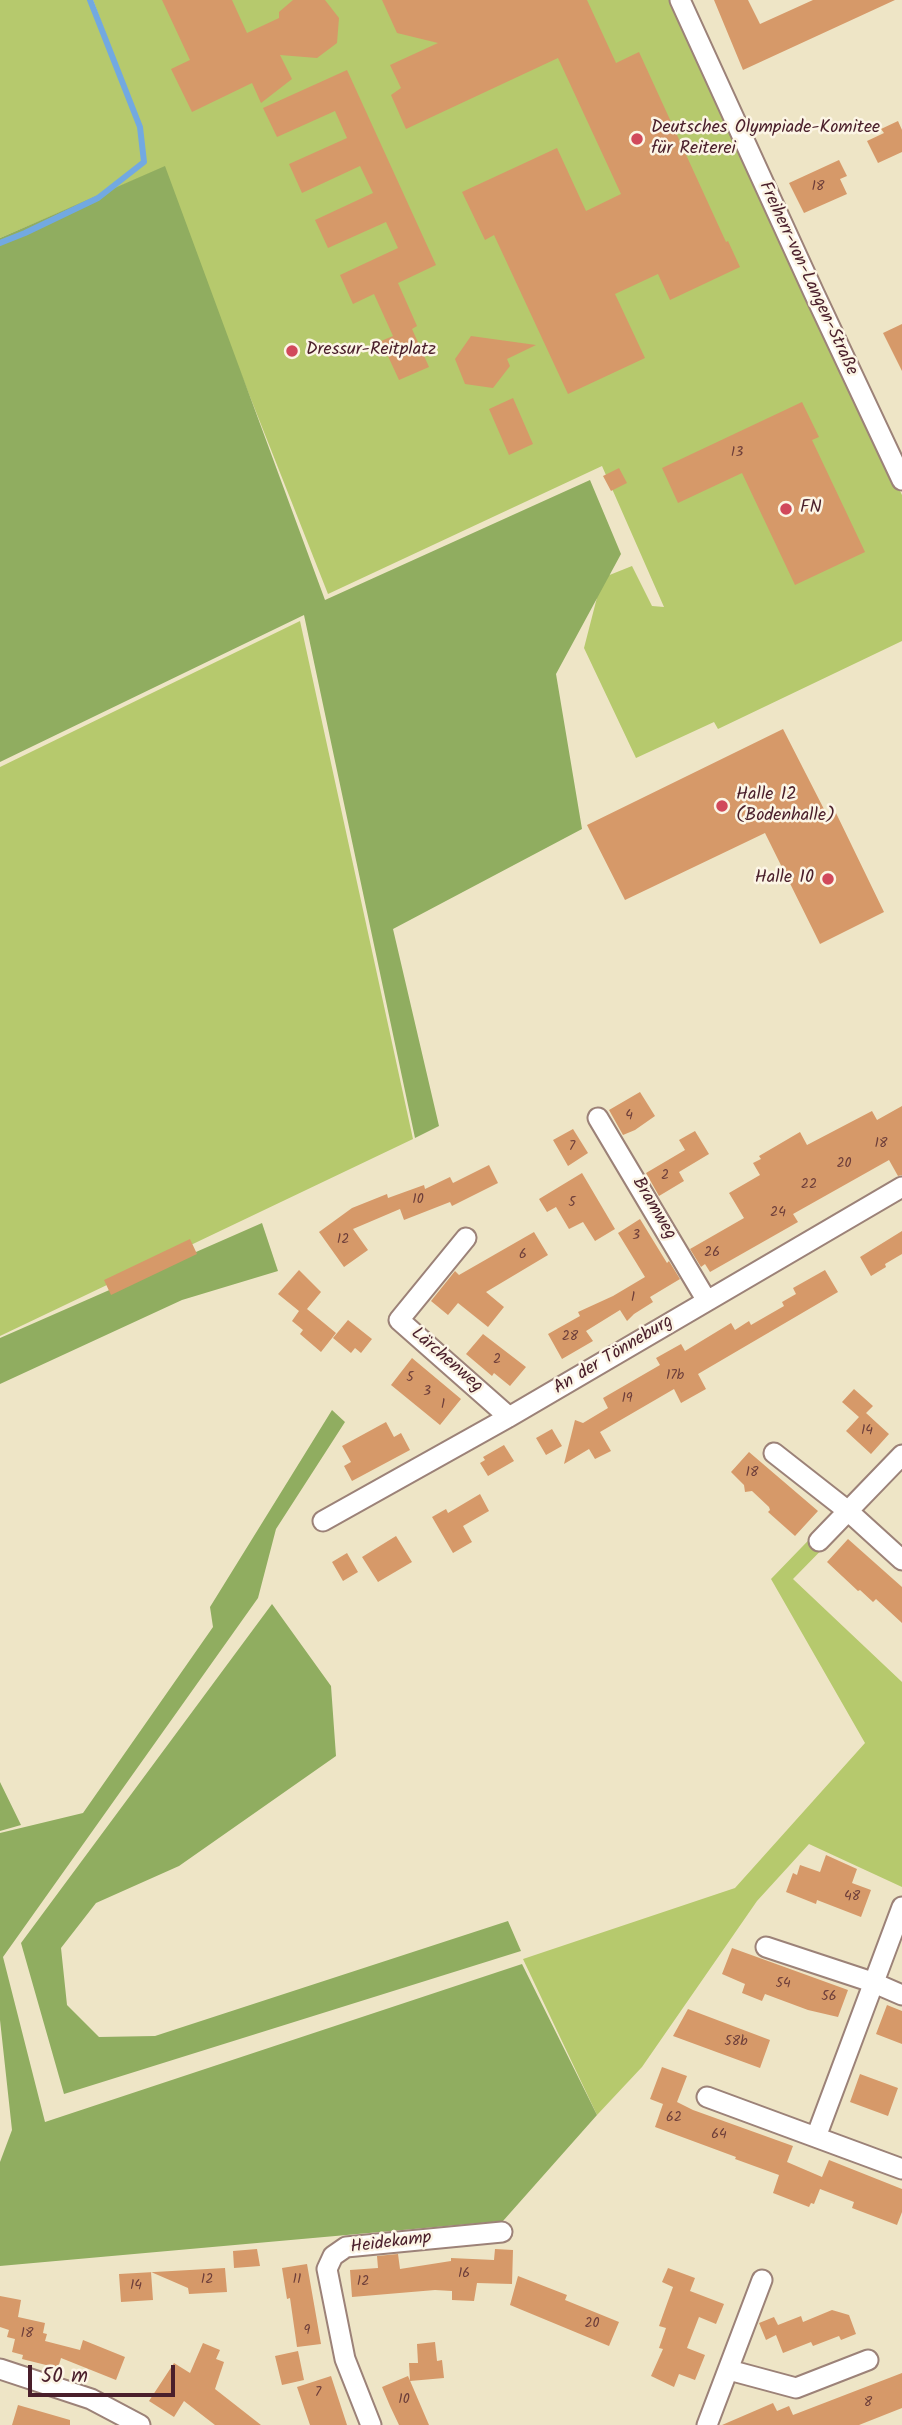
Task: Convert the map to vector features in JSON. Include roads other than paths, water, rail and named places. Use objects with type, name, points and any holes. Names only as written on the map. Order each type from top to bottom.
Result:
[{"type":"street","name":"Freiherr-von-Langen-Straße","points":[[680,0],[790,243],[902,480]]},
{"type":"street","name":"Bramweg","points":[[598,1118],[707,1301]]},
{"type":"street","name":"An der Tönneburg","points":[[323,1521],[509,1418],[902,1187]]},
{"type":"street","name":"Lärchenweg","points":[[467,1238],[399,1320],[509,1418]]},
{"type":"street","points":[[774,1453],[848,1511],[902,1560]]},
{"type":"street","points":[[819,1541],[902,1455]]},
{"type":"street","points":[[816,2137],[902,1907]]},
{"type":"street","points":[[766,1947],[872,1982],[902,1995]]},
{"type":"street","points":[[707,2096],[902,2169]]},
{"type":"street","name":"Heidekamp","points":[[371,2425],[345,2360],[327,2269],[332,2256],[346,2247],[502,2232]]},
{"type":"street","points":[[707,2425],[762,2280]]},
{"type":"street","points":[[729,2371],[796,2388],[868,2360]]},
{"type":"street","points":[[0,2369],[91,2399],[140,2425]]},
{"type":"waterway","points":[[0,243],[98,198],[144,162],[140,127],[90,0]]},
{"type":"place","name":"Deutsches Olympiade-Komitee für Reiterei","points":[[637,139]]},
{"type":"place","name":"Dressur-Reitplatz","points":[[292,351]]},
{"type":"place","name":"FN","points":[[786,509]]},
{"type":"place","name":"Halle 12 (Bodenhalle)","points":[[722,806]]},
{"type":"place","name":"Halle 10","points":[[828,879]]}]
